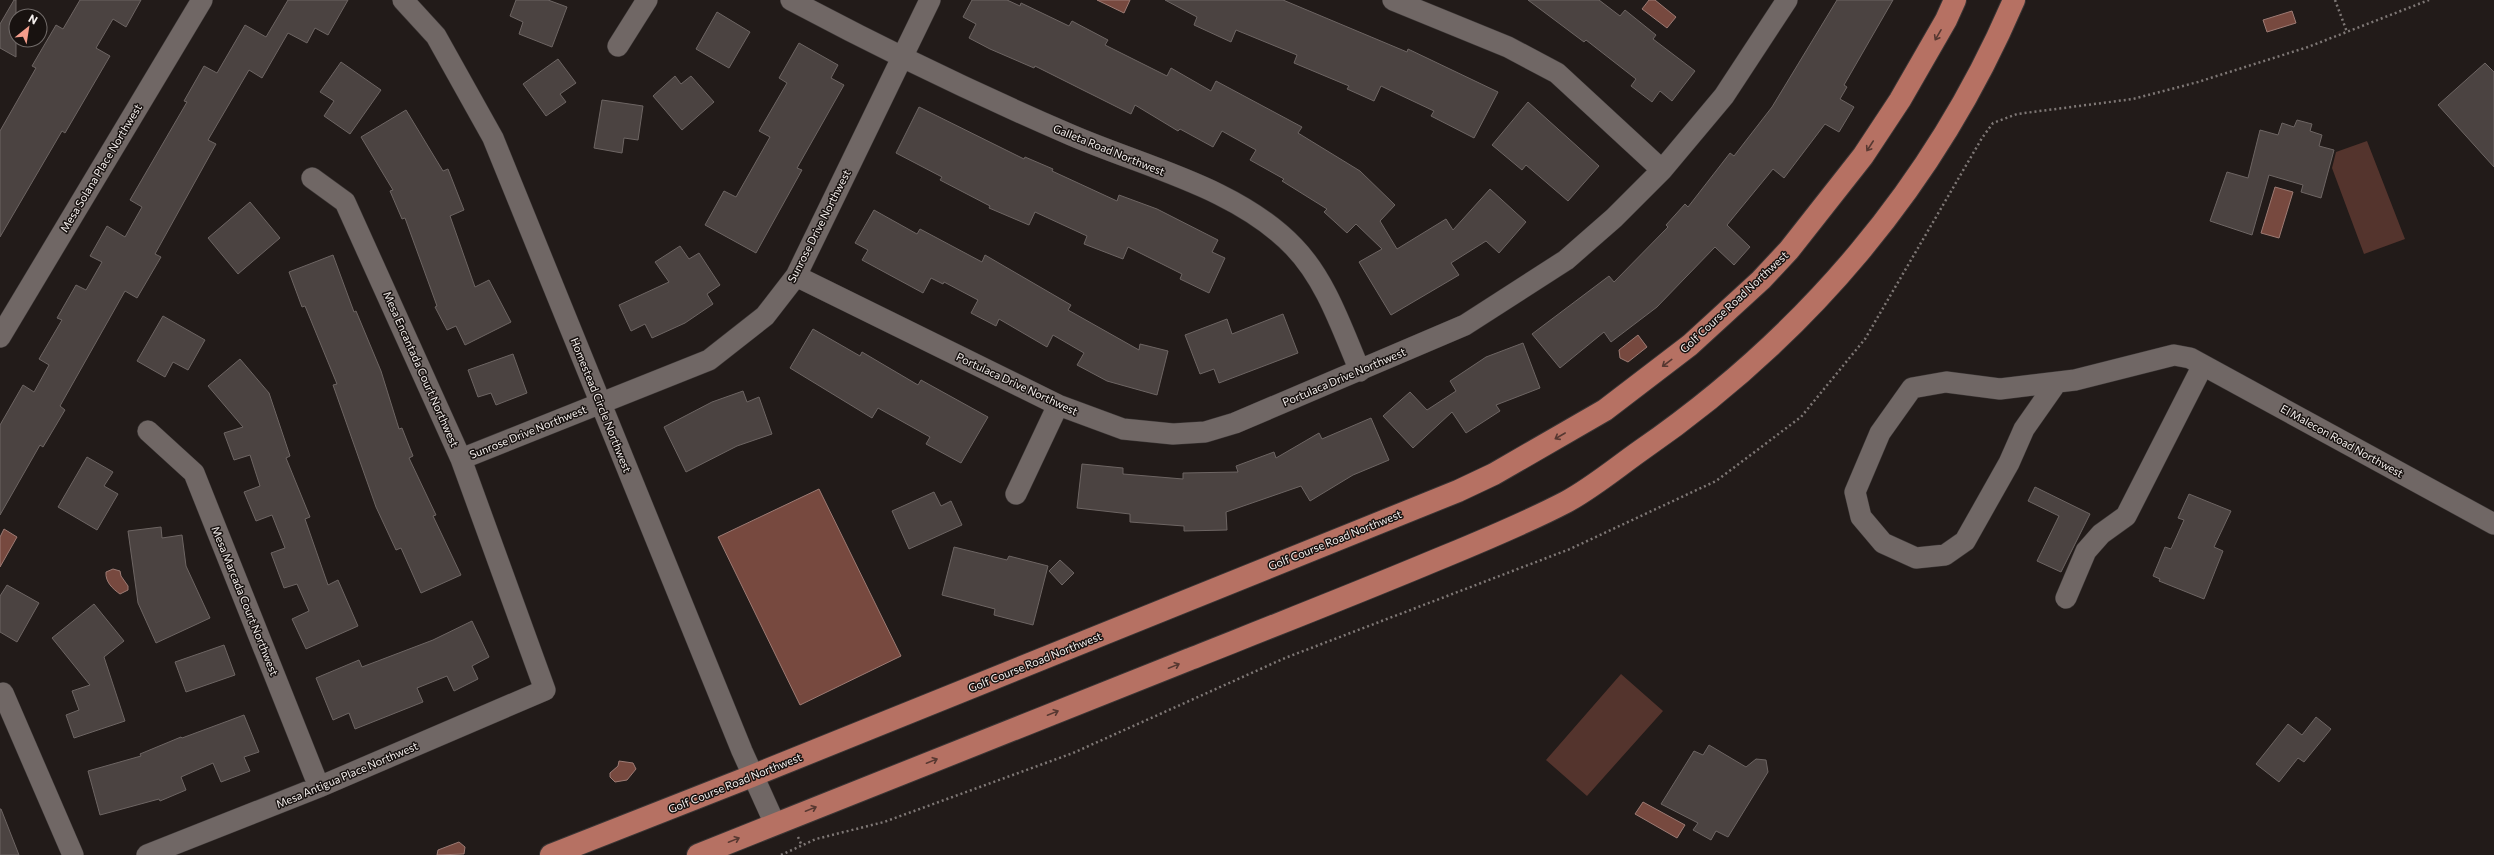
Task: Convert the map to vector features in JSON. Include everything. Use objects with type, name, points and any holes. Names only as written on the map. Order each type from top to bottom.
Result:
[{"type":"main road","name":"Golf Course Road Northwest","points":[[551,855],[752,776],[1458,491],[1494,474],[1605,410],[1690,345],[1789,250],[1867,150],[1900,100],[1946,20],[1955,0]]},
{"type":"main road","points":[[698,855],[1350,596],[1510,529],[1570,500],[1684,420],[1741,375],[1797,322],[1899,205],[1948,132],[1996,44],[2014,0]]},
{"type":"street","name":"Mesa Solana Place Northwest","points":[[0,337],[202,0]]},
{"type":"street","name":"Homestead Circle Northwest","points":[[403,0],[436,36],[493,138],[752,776],[775,824]]},
{"type":"street","points":[[618,46],[647,0]]},
{"type":"street","name":"Galleta Road Northwest","points":[[791,0],[902,58],[1072,135],[1232,199],[1268,222],[1295,247],[1318,279],[1360,371]]},
{"type":"street","name":"Sunrose Drive Northwest","points":[[461,459],[600,402],[709,360],[765,316],[796,276],[930,0]]},
{"type":"street","points":[[1393,0],[1508,47],[1557,74],[1662,170]]},
{"type":"street","name":"Portulaca Drive Northwest","points":[[796,276],[1058,405],[1123,429],[1173,434],[1205,432],[1235,423],[1465,325],[1553,268],[1614,218],[1662,170],[1724,96],[1787,0]]},
{"type":"street","name":"Mesa Encantada Court Northwest","points":[[312,178],[345,202],[461,459],[545,690]]},
{"type":"street","points":[[2057,382],[2024,429],[2009,463],[1965,541],[1945,555],[1916,558],[1883,544],[1861,517],[1855,492],[1880,434],[1912,388],[1946,382],[2000,389],[2057,382],[2075,380],[2174,355],[2196,362],[2126,516],[2101,534],[2086,550],[2066,598]]},
{"type":"street","name":"El Malecon Road Northwest","points":[[2196,362],[2494,524]]},
{"type":"street","points":[[1016,494],[1058,405]]},
{"type":"street","name":"Mesa Marcada Court Northwest","points":[[148,431],[194,473],[319,788]]},
{"type":"street","name":"Mesa Antigua Place Northwest","points":[[147,855],[319,788],[545,690]]},
{"type":"street","points":[[3,693],[73,855]]},
{"type":"path","points":[[2335,0],[2347,32]]},
{"type":"shaded area","points":[[1097,0],[1130,0],[1124,13]]},
{"type":"shaded area","points":[[1649,0],[1655,0],[1676,17],[1667,28],[1642,9]]},
{"type":"shaded area","points":[[2292,11],[2296,23],[2267,32],[2263,20]]},
{"type":"shaded area","points":[[2367,141],[2405,239],[2364,254],[2332,168],[2336,152]]},
{"type":"shaded area","points":[[2275,187],[2293,192],[2279,238],[2261,233]]},
{"type":"shaded area","points":[[1638,335],[1647,347],[1628,362],[1620,358],[1619,350]]},
{"type":"shaded area","points":[[819,489],[901,656],[800,705],[718,537]]},
{"type":"shaded area","points":[[4,529],[17,537],[0,567],[0,537]]},
{"type":"shaded area","points":[[113,569],[120,571],[121,576],[128,586],[128,590],[120,594],[108,582],[106,576],[106,572]]},
{"type":"shaded area","points":[[1621,674],[1663,711],[1587,796],[1546,760]]},
{"type":"shaded area","points":[[619,761],[633,763],[636,769],[627,780],[615,782],[610,777],[610,773],[618,766]]},
{"type":"shaded area","points":[[1643,802],[1685,825],[1677,838],[1635,814]]},
{"type":"shaded area","points":[[459,842],[465,847],[464,854],[437,855],[438,850]]},
{"type":"building","points":[[14,0],[16,0],[16,8],[9,8]]},
{"type":"building","points":[[80,0],[141,0],[126,27],[113,19],[96,48],[110,56],[65,133],[62,131],[0,237],[0,131],[36,68],[32,66],[43,48],[48,48],[48,39],[56,25],[63,29]]},
{"type":"building","points":[[288,0],[348,0],[328,35],[315,28],[307,43],[288,33],[262,78],[249,70],[208,140],[216,144],[155,254],[161,257],[137,298],[125,291],[60,406],[65,410],[43,447],[40,445],[0,515],[0,425],[23,385],[34,392],[49,365],[39,359],[62,320],[57,318],[76,285],[86,290],[102,262],[90,256],[107,226],[125,237],[142,207],[130,200],[187,102],[184,101],[204,66],[217,73],[245,25],[266,37]]},
{"type":"building","points":[[516,0],[548,0],[567,7],[552,47],[519,34],[523,22],[510,16]]},
{"type":"building","points":[[972,0],[1007,0],[1020,6],[1021,3],[1069,26],[1072,21],[1108,40],[1105,45],[1167,76],[1171,68],[1211,91],[1216,81],[1302,127],[1298,133],[1360,171],[1395,205],[1380,221],[1397,249],[1446,219],[1453,230],[1490,189],[1526,222],[1499,253],[1486,241],[1451,263],[1459,275],[1391,315],[1359,262],[1382,249],[1356,224],[1347,233],[1324,212],[1327,209],[1282,181],[1284,179],[1250,160],[1256,150],[1222,131],[1213,147],[1180,129],[1178,131],[1135,105],[1131,114],[1035,66],[1034,68],[969,38],[976,24],[963,17]]},
{"type":"building","points":[[1165,0],[1283,0],[1407,52],[1408,49],[1498,92],[1474,138],[1431,116],[1434,111],[1381,86],[1374,101],[1347,89],[1349,86],[1294,63],[1297,55],[1236,30],[1231,42],[1194,25],[1197,17]]},
{"type":"building","points":[[1528,0],[1599,0],[1620,16],[1625,10],[1656,35],[1653,39],[1695,71],[1672,101],[1660,91],[1652,102],[1631,86],[1636,79],[1586,40],[1584,42]]},
{"type":"building","points":[[1837,0],[1893,0],[1844,85],[1847,87],[1840,99],[1854,107],[1839,132],[1825,124],[1784,178],[1773,169],[1727,225],[1750,247],[1734,265],[1715,247],[1657,307],[1611,342],[1604,332],[1560,368],[1532,334],[1609,276],[1614,282],[1668,227],[1666,225],[1685,204],[1688,207],[1730,153],[1734,156],[1772,107]]},
{"type":"building","points":[[8,10],[8,48],[16,48],[16,57],[0,48],[0,24]]},
{"type":"building","points":[[717,12],[750,32],[729,68],[696,49]]},
{"type":"building","points":[[799,43],[838,65],[831,78],[844,85],[797,168],[802,170],[756,253],[705,225],[724,191],[736,197],[770,137],[759,131],[787,83],[779,78]]},
{"type":"building","points":[[558,59],[576,83],[560,94],[566,102],[546,116],[523,84]]},
{"type":"building","points":[[341,62],[381,90],[350,134],[324,116],[334,101],[320,92]]},
{"type":"building","points":[[2485,63],[2494,72],[2494,167],[2438,105]]},
{"type":"building","points":[[675,76],[681,84],[691,76],[714,102],[682,130],[653,96]]},
{"type":"building","points":[[602,100],[643,106],[638,140],[624,138],[622,153],[594,148]]},
{"type":"building","points":[[1528,102],[1599,166],[1568,201],[1526,165],[1522,170],[1492,145]]},
{"type":"building","points":[[919,107],[1024,159],[1025,157],[1053,169],[1052,171],[1117,201],[1119,195],[1157,209],[1218,240],[1212,252],[1225,258],[1209,293],[1180,279],[1182,274],[1128,247],[1123,259],[1084,244],[1087,236],[1035,212],[1029,225],[989,208],[990,206],[940,180],[942,177],[896,153]]},
{"type":"building","points":[[406,110],[443,171],[448,169],[464,210],[450,216],[475,287],[489,280],[511,322],[465,345],[456,326],[447,330],[435,307],[437,306],[405,218],[402,219],[390,191],[393,190],[361,137]]},
{"type":"building","points":[[2297,120],[2312,124],[2310,131],[2322,135],[2319,146],[2334,150],[2321,198],[2301,192],[2303,185],[2269,175],[2252,235],[2210,221],[2227,172],[2248,178],[2260,130],[2278,135],[2282,123],[2294,127]]},
{"type":"building","points":[[250,202],[280,238],[238,274],[208,238]]},
{"type":"building","points":[[874,210],[917,234],[920,229],[982,262],[985,255],[1071,305],[1068,310],[1139,350],[1140,344],[1168,351],[1157,395],[1107,381],[1077,365],[1084,353],[1053,335],[1047,347],[999,319],[996,326],[971,313],[978,300],[944,282],[943,284],[931,278],[923,293],[862,260],[868,250],[855,243]]},
{"type":"building","points":[[680,246],[689,259],[699,253],[720,285],[707,294],[713,304],[685,323],[652,338],[645,324],[631,331],[619,305],[669,282],[655,262]]},
{"type":"building","points":[[333,255],[354,312],[356,311],[381,371],[399,429],[402,428],[413,456],[409,458],[436,515],[433,516],[461,575],[421,593],[401,548],[396,550],[376,507],[333,385],[337,384],[305,306],[302,307],[289,272]]},
{"type":"building","points":[[1283,314],[1298,353],[1219,383],[1214,369],[1200,374],[1185,335],[1227,319],[1232,334]]},
{"type":"building","points":[[163,316],[205,340],[188,370],[173,362],[165,377],[137,361]]},
{"type":"building","points":[[813,329],[860,356],[862,352],[918,385],[921,380],[988,417],[961,463],[926,444],[930,437],[878,408],[872,418],[790,368]]},
{"type":"building","points":[[1523,343],[1540,388],[1496,405],[1500,411],[1466,433],[1452,412],[1413,448],[1383,416],[1410,392],[1427,410],[1456,391],[1450,381],[1486,357]]},
{"type":"building","points":[[513,354],[527,393],[496,405],[491,393],[478,397],[468,370]]},
{"type":"building","points":[[240,359],[269,393],[290,456],[286,458],[310,517],[305,519],[328,585],[338,580],[358,626],[306,649],[292,619],[309,611],[297,584],[284,588],[271,553],[285,548],[272,515],[256,521],[244,492],[260,486],[250,455],[234,460],[224,433],[243,427],[208,386]]},
{"type":"building","points":[[743,391],[747,402],[759,397],[772,434],[737,446],[686,472],[664,427],[712,402]]},
{"type":"building","points":[[1371,418],[1389,460],[1353,475],[1310,501],[1301,486],[1226,512],[1227,530],[1184,531],[1184,526],[1130,522],[1130,514],[1077,508],[1082,464],[1123,468],[1123,474],[1183,479],[1183,473],[1238,472],[1236,466],[1274,452],[1276,458],[1319,433],[1322,439]]},
{"type":"building","points":[[87,457],[113,472],[104,486],[118,494],[97,530],[58,507]]},
{"type":"building","points":[[2035,487],[2090,514],[2061,572],[2037,561],[2059,516],[2028,501]]},
{"type":"building","points":[[934,492],[941,506],[951,501],[962,525],[909,549],[892,511]]},
{"type":"building","points":[[2189,494],[2231,511],[2214,547],[2223,551],[2204,599],[2159,581],[2160,579],[2153,576],[2165,547],[2171,549],[2184,520],[2178,518]]},
{"type":"building","points":[[161,527],[162,538],[182,535],[186,566],[210,618],[156,643],[138,603],[128,531]]},
{"type":"building","points":[[954,547],[1007,560],[1009,556],[1048,566],[1033,625],[994,615],[995,609],[942,595]]},
{"type":"building","points":[[1060,560],[1074,573],[1062,585],[1049,571]]},
{"type":"building","points":[[7,585],[39,603],[17,642],[0,632],[0,596]]},
{"type":"building","points":[[94,604],[124,641],[104,657],[125,721],[74,738],[66,715],[79,710],[72,691],[90,685],[52,638]]},
{"type":"building","points":[[472,621],[489,657],[472,666],[478,679],[454,691],[447,676],[417,688],[423,702],[355,729],[349,713],[333,720],[316,678],[359,660],[362,667],[433,640]]},
{"type":"building","points":[[224,645],[235,675],[186,692],[175,662]]},
{"type":"building","points":[[244,715],[259,752],[244,757],[250,771],[221,782],[213,763],[181,777],[186,790],[160,801],[159,799],[100,815],[88,771],[141,756],[140,754],[181,737],[182,738]]},
{"type":"building","points":[[2316,717],[2331,729],[2304,762],[2298,758],[2279,782],[2256,764],[2288,724],[2302,735]]},
{"type":"building","points":[[1709,745],[1746,767],[1756,759],[1766,760],[1768,772],[1728,837],[1716,831],[1711,840],[1693,830],[1698,823],[1661,804],[1694,751],[1703,755]]},
{"type":"building","points":[[1,809],[19,855],[0,855]]}]
